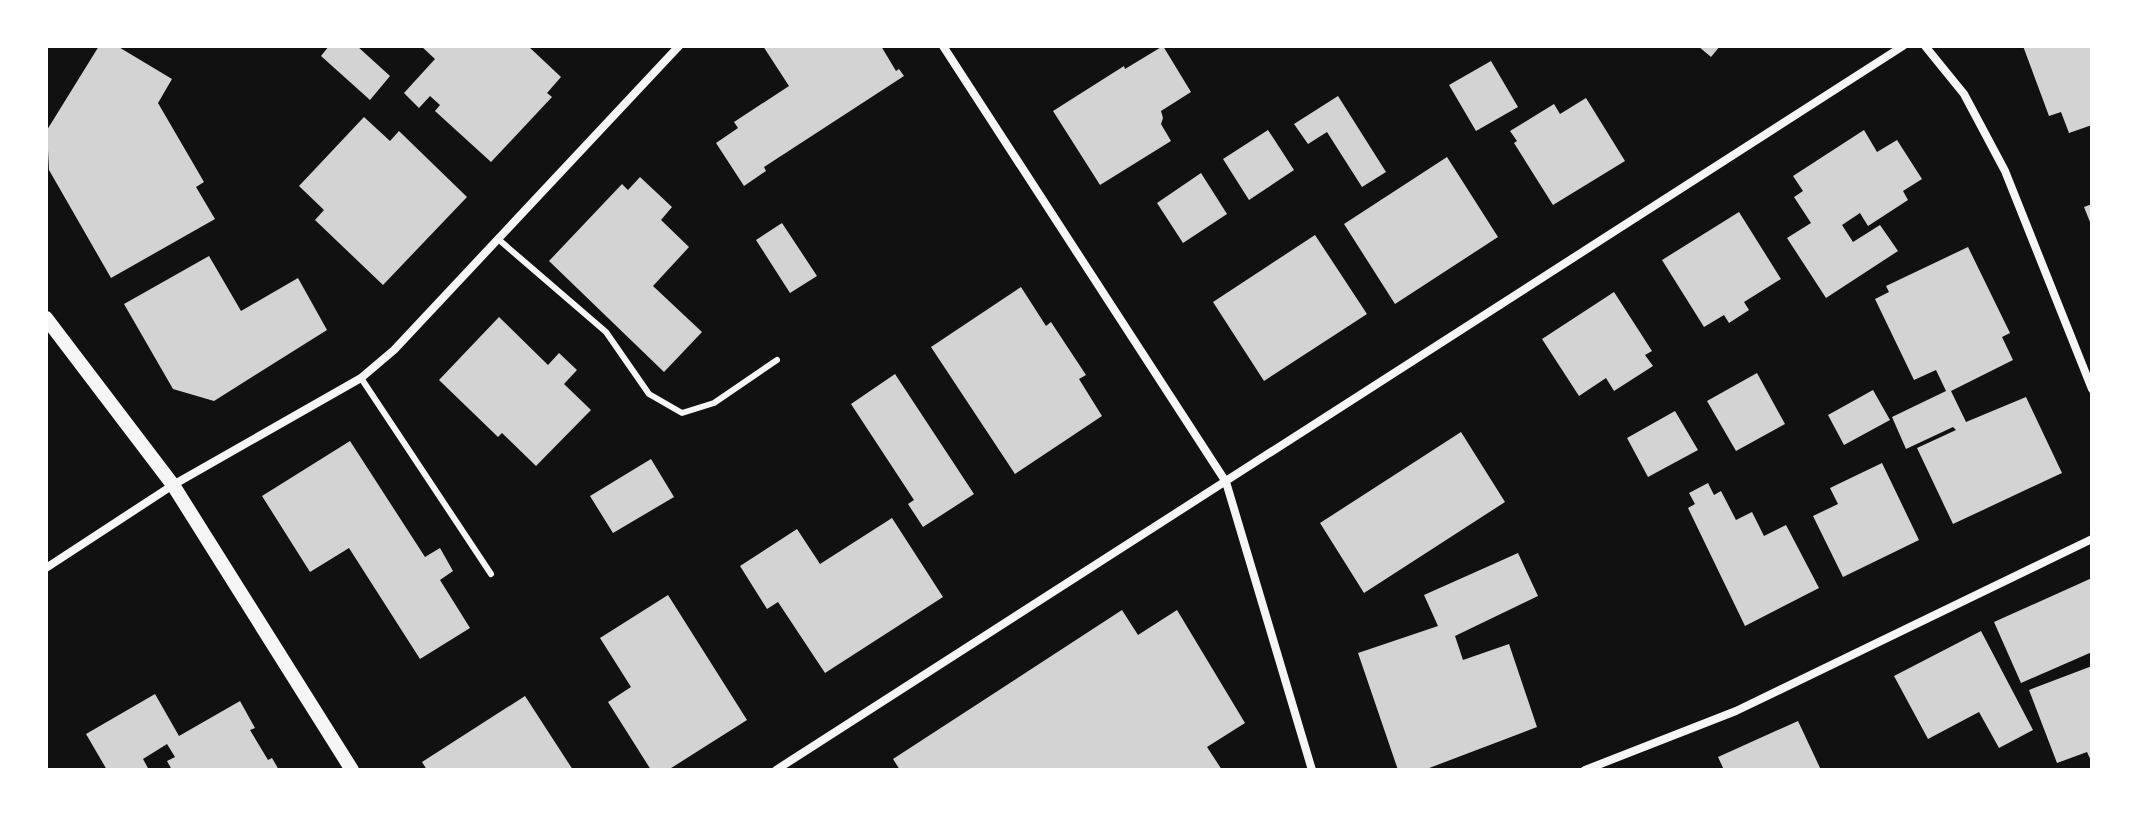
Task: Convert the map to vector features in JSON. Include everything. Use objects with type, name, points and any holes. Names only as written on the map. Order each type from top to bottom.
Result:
[{"type":"street","points":[[46,568],[173,485],[361,378],[394,350],[679,46]]},
{"type":"street","points":[[943,46],[1226,482],[1312,770]]},
{"type":"street","points":[[776,770],[1903,46]]},
{"type":"street","points":[[1925,46],[1964,94],[2005,171],[2092,389]]},
{"type":"street","points":[[46,318],[173,485],[352,770]]},
{"type":"street","points":[[1585,770],[1736,711],[2092,539]]},
{"type":"lane","points":[[498,239],[606,332],[649,394],[682,413],[714,403],[777,360]]},
{"type":"lane","points":[[361,378],[491,574]]},
{"type":"building","points":[[99,46],[117,46],[172,79],[158,103],[204,182],[196,187],[215,219],[111,278],[49,170],[47,130]]},
{"type":"building","points":[[329,46],[357,46],[390,76],[370,100],[321,56]]},
{"type":"building","points":[[421,46],[528,46],[561,77],[547,93],[552,97],[491,162],[435,111],[440,105],[430,96],[419,108],[404,93],[435,59]]},
{"type":"building","points":[[763,46],[881,46],[896,71],[899,69],[904,76],[764,167],[766,171],[744,186],[716,143],[738,128],[734,122],[789,86]]},
{"type":"building","points":[[1163,46],[1191,92],[1161,111],[1161,124],[1171,141],[1100,185],[1053,111],[1124,66],[1125,69]]},
{"type":"building","points":[[1698,46],[1720,46],[1711,57]]},
{"type":"building","points":[[2023,46],[2092,46],[2092,125],[2069,133],[2061,112],[2049,116]]},
{"type":"building","points":[[1491,61],[1518,107],[1476,131],[1449,85]]},
{"type":"building","points":[[1338,96],[1386,172],[1362,187],[1327,132],[1308,144],[1294,124]]},
{"type":"building","points":[[1586,98],[1625,161],[1553,205],[1514,143],[1517,141],[1510,131],[1554,104],[1560,114]]},
{"type":"building","points":[[364,117],[390,141],[399,131],[467,197],[383,285],[315,220],[324,210],[299,186]]},
{"type":"building","points":[[1268,130],[1294,170],[1249,200],[1223,159]]},
{"type":"building","points":[[1864,130],[1877,152],[1897,140],[1922,179],[1903,191],[1908,200],[1868,226],[1860,213],[1842,225],[1853,242],[1880,225],[1898,251],[1826,298],[1787,238],[1811,223],[1794,197],[1803,191],[1793,176]]},
{"type":"building","points":[[1447,157],[1498,237],[1395,304],[1344,224]]},
{"type":"building","points":[[1201,173],[1227,214],[1183,243],[1157,203]]},
{"type":"building","points":[[640,177],[672,207],[661,220],[689,247],[653,286],[702,332],[664,372],[549,261],[622,184],[628,190]]},
{"type":"building","points":[[2092,204],[2092,227],[2084,207]]},
{"type":"building","points":[[1739,212],[1781,279],[1744,302],[1749,310],[1729,323],[1724,315],[1704,327],[1662,260]]},
{"type":"building","points":[[782,223],[817,276],[790,293],[756,240]]},
{"type":"building","points":[[1315,235],[1367,314],[1264,381],[1213,302]]},
{"type":"building","points":[[1968,247],[2010,333],[2002,337],[2013,360],[1951,391],[1966,422],[2026,397],[2062,473],[1953,524],[1917,448],[1956,430],[1953,427],[1906,449],[1892,417],[1946,391],[1936,370],[1914,380],[1875,299],[1889,292],[1886,286]]},
{"type":"building","points":[[209,256],[241,311],[298,278],[327,330],[214,401],[173,389],[124,304]]},
{"type":"building","points":[[1021,287],[1046,326],[1051,322],[1086,375],[1079,379],[1102,416],[1015,474],[931,347]]},
{"type":"building","points":[[1614,292],[1652,351],[1645,355],[1653,366],[1614,391],[1606,378],[1579,396],[1542,339]]},
{"type":"building","points":[[499,317],[548,365],[559,353],[577,370],[564,384],[591,410],[536,466],[502,433],[498,437],[439,380]]},
{"type":"building","points":[[1757,373],[1785,424],[1736,451],[1707,401]]},
{"type":"building","points":[[895,374],[974,494],[923,527],[908,504],[914,500],[851,404]]},
{"type":"building","points":[[1873,390],[1890,420],[1844,445],[1828,415]]},
{"type":"building","points":[[1675,411],[1698,450],[1648,477],[1627,438]]},
{"type":"building","points":[[1461,432],[1505,502],[1364,593],[1320,523]]},
{"type":"building","points":[[350,441],[425,557],[440,548],[453,571],[440,580],[470,628],[420,659],[349,548],[310,572],[262,496]]},
{"type":"building","points":[[651,459],[674,497],[613,533],[590,496]]},
{"type":"building","points":[[1882,463],[1919,540],[1843,577],[1813,516],[1838,504],[1830,488]]},
{"type":"building","points":[[1708,483],[1714,495],[1721,491],[1736,520],[1752,512],[1764,536],[1786,525],[1819,588],[1745,626],[1688,508],[1695,504],[1689,493]]},
{"type":"building","points":[[892,518],[943,597],[825,673],[778,602],[767,609],[740,566],[797,529],[820,564]]},
{"type":"building","points":[[1518,553],[1538,596],[1455,636],[1463,660],[1509,644],[1537,727],[1424,770],[1398,770],[1358,653],[1438,626],[1424,595]]},
{"type":"building","points":[[2092,578],[2092,652],[2021,683],[1994,622]]},
{"type":"building","points":[[668,595],[747,720],[668,770],[651,770],[608,702],[631,687],[600,638]]},
{"type":"building","points":[[1122,610],[1138,635],[1177,610],[1245,723],[1207,747],[1222,770],[900,770],[893,759]]},
{"type":"building","points":[[1981,631],[2033,730],[1999,748],[1979,712],[1928,739],[1894,676]]},
{"type":"building","points":[[2092,666],[2092,763],[2087,752],[2057,763],[2029,690]]},
{"type":"building","points":[[155,694],[179,736],[240,701],[255,728],[250,730],[268,760],[272,758],[279,770],[172,770],[167,761],[175,757],[167,744],[143,759],[149,770],[107,770],[86,734]]},
{"type":"building","points":[[525,696],[573,770],[427,770],[422,762]]},
{"type":"building","points":[[1798,721],[1821,770],[1724,770],[1718,757]]}]
